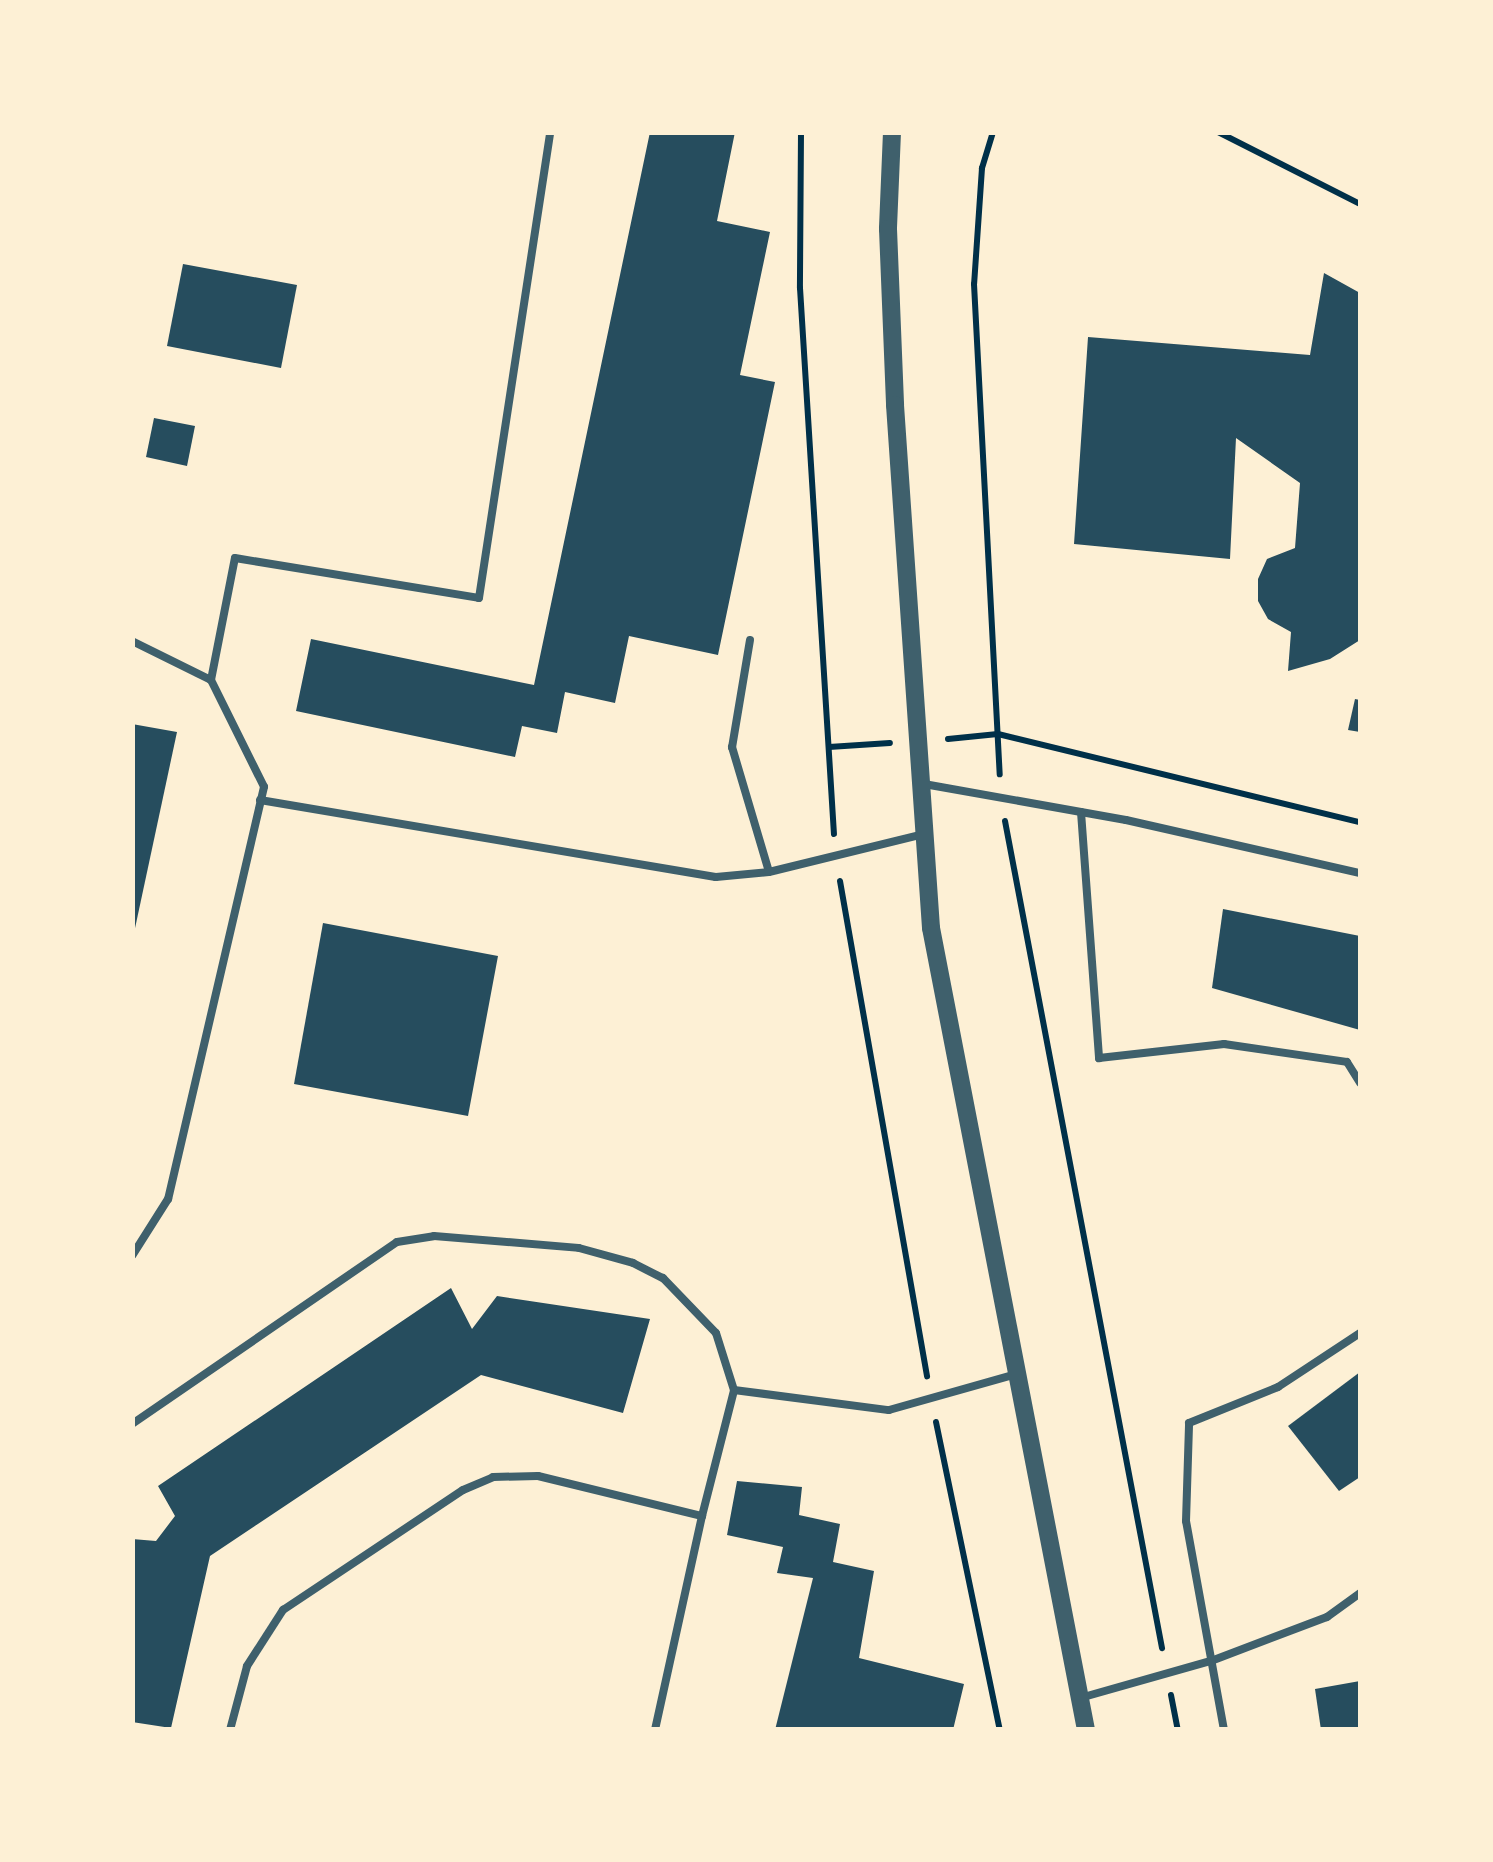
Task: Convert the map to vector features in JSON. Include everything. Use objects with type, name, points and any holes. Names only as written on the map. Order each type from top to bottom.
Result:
[{"type":"street","points":[[892,132],[888,217],[895,405],[931,928],[1086,1730]]},
{"type":"lane","points":[[211,680],[235,558],[479,598],[550,132]]},
{"type":"lane","points":[[750,640],[732,747],[769,872]]},
{"type":"lane","points":[[132,641],[211,680],[264,787],[168,1198],[132,1256]]},
{"type":"lane","points":[[922,784],[1081,812],[1360,873]]},
{"type":"lane","points":[[260,800],[716,877],[769,872],[924,834]]},
{"type":"lane","points":[[1081,812],[1099,1058],[1224,1044],[1347,1062],[1360,1083]]},
{"type":"lane","points":[[132,1424],[398,1242],[434,1236],[579,1248],[633,1262],[663,1278],[716,1333],[734,1390],[655,1730]]},
{"type":"lane","points":[[1224,1730],[1186,1521],[1189,1423],[1278,1387],[1360,1333]]},
{"type":"lane","points":[[734,1390],[852,1409],[889,1410],[1016,1374]]},
{"type":"lane","points":[[230,1730],[246,1666],[283,1610],[463,1490],[493,1477],[538,1476],[702,1516]]},
{"type":"lane","points":[[1080,1698],[1211,1661],[1326,1617],[1360,1593]]},
{"type":"path","points":[[801,132],[800,288],[836,856],[931,1398],[1000,1730]]},
{"type":"path","points":[[993,132],[982,168],[974,284],[1001,798],[1178,1730]]},
{"type":"path","points":[[1218,132],[1360,204]]},
{"type":"path","points":[[998,734],[1360,822]]},
{"type":"building","points":[[650,132],[735,132],[717,221],[770,232],[740,375],[775,382],[718,655],[629,636],[615,703],[565,692],[557,733],[522,726],[515,757],[296,711],[311,639],[534,685]]},
{"type":"building","points":[[183,264],[297,285],[281,368],[167,346]]},
{"type":"building","points":[[1324,273],[1360,293],[1360,640],[1330,659],[1288,671],[1291,632],[1268,619],[1258,601],[1258,579],[1267,559],[1295,548],[1300,483],[1236,438],[1230,559],[1074,544],[1088,337],[1310,355]]},
{"type":"building","points":[[154,418],[195,426],[187,466],[146,457]]},
{"type":"building","points":[[1355,699],[1360,700],[1360,732],[1348,730]]},
{"type":"building","points":[[132,724],[177,732],[134,933],[132,933]]},
{"type":"building","points":[[1223,909],[1360,936],[1360,1030],[1212,988]]},
{"type":"building","points":[[323,923],[498,956],[468,1116],[294,1084]]},
{"type":"building","points":[[451,1288],[472,1329],[497,1296],[650,1319],[623,1413],[481,1375],[210,1556],[171,1728],[132,1722],[132,1539],[156,1541],[175,1516],[158,1486]]},
{"type":"building","points":[[1360,1372],[1360,1477],[1339,1491],[1288,1426]]},
{"type":"building","points":[[737,1481],[802,1487],[799,1515],[840,1524],[833,1562],[874,1571],[859,1658],[964,1684],[953,1730],[775,1730],[813,1578],[777,1573],[783,1547],[727,1535]]},
{"type":"building","points":[[1360,1681],[1360,1730],[1321,1730],[1315,1689]]}]
